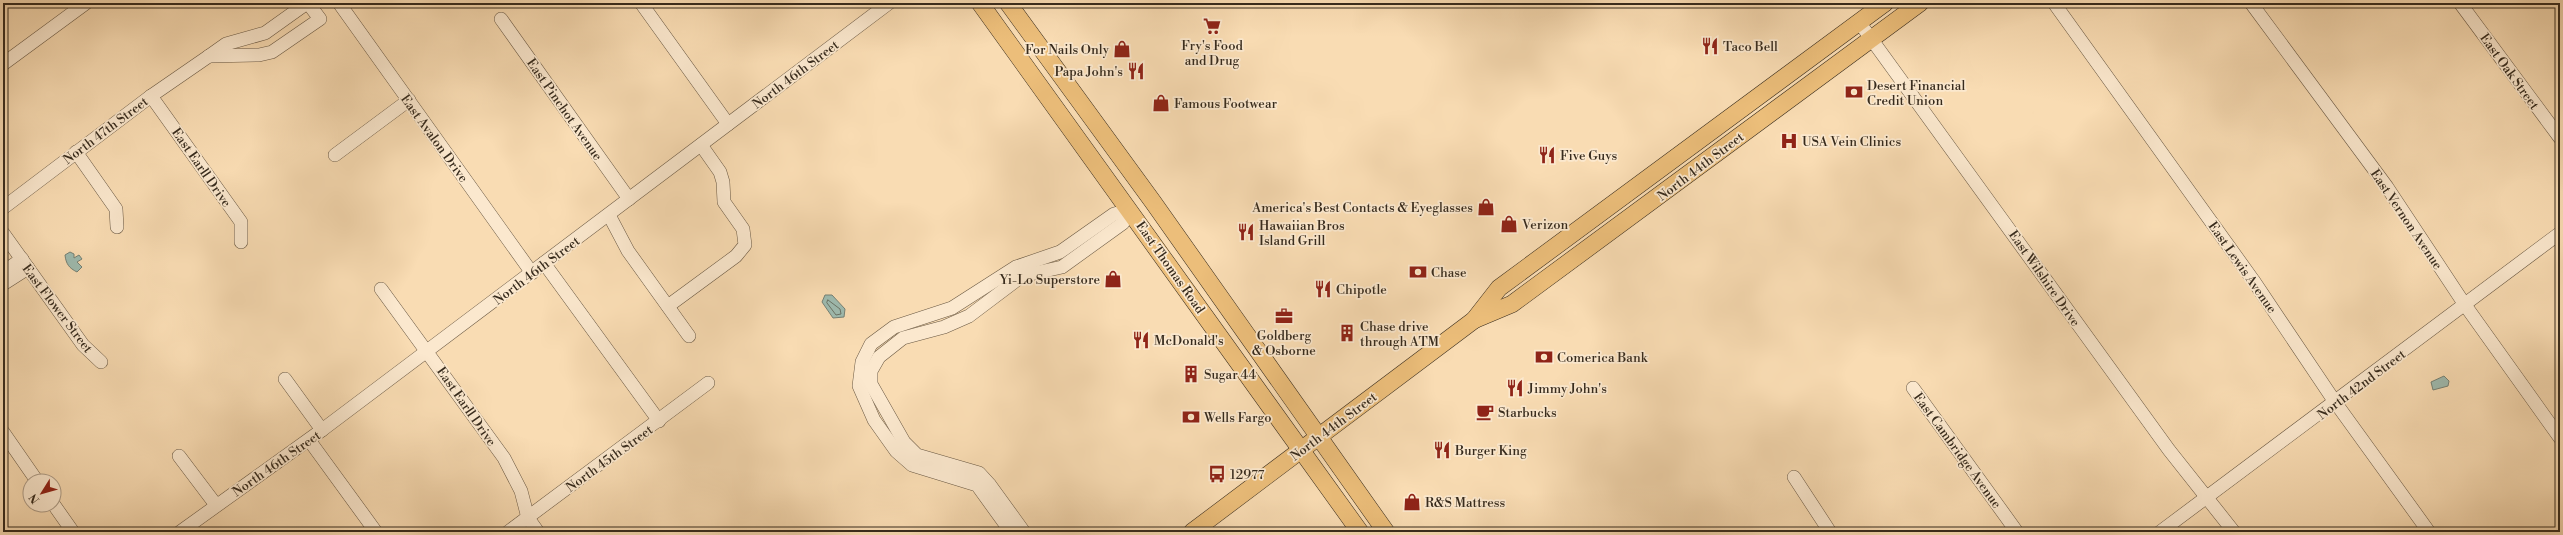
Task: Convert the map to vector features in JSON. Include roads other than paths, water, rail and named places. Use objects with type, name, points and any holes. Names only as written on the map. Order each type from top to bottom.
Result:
[{"type":"main road","name":"East Thomas Road","points":[[980,3],[1360,532]]},
{"type":"main road","name":"East Thomas Road","points":[[1008,3],[1153,202],[1386,532]]},
{"type":"main road","name":"North 44th Street","points":[[1474,320],[1499,288],[1885,3]]},
{"type":"main road","name":"North 44th Street","points":[[1192,532],[1474,320],[1512,304],[1920,3]]},
{"type":"main road","points":[[1064,120],[1091,140],[1132,195],[1138,200],[1153,202],[1155,225],[1196,284],[1207,318]]},
{"type":"street","points":[[3,64],[86,3]]},
{"type":"street","name":"North 47th Street","points":[[3,208],[151,96],[226,44],[265,33],[308,3],[320,19],[272,52],[259,55],[209,56]]},
{"type":"street","name":"East Avalon Drive","points":[[339,3],[532,273]]},
{"type":"street","points":[[640,3],[728,124]]},
{"type":"street","name":"North 46th Street","points":[[180,532],[309,440],[889,3]]},
{"type":"street","name":"East Lewis Avenue","points":[[2054,3],[2254,280],[2335,402],[2429,532]]},
{"type":"street","name":"East Vernon Avenue","points":[[2251,3],[2387,187],[2465,305],[2560,438]]},
{"type":"street","name":"East Oak Street","points":[[2460,3],[2560,138]]},
{"type":"street","name":"East Pinchot Avenue","points":[[501,19],[629,199]]},
{"type":"street","name":"East Wilshire Drive","points":[[1860,22],[1991,200],[2117,379],[2234,532]]},
{"type":"street","points":[[1781,80],[1793,98]]},
{"type":"street","name":"East Earll Drive","points":[[151,96],[241,222],[241,242]]},
{"type":"street","points":[[336,155],[409,100]]},
{"type":"street","points":[[668,306],[736,256],[745,244],[743,229],[724,202],[723,182],[720,172],[701,145]]},
{"type":"street","points":[[76,152],[116,209],[117,227]]},
{"type":"street","points":[[1011,532],[977,485],[912,465],[896,451],[874,420],[859,386],[862,362],[871,344],[894,327],[952,308],[1016,266],[1060,252],[1114,214],[1130,210]]},
{"type":"street","points":[[1024,532],[990,484],[979,473],[917,455],[904,442],[871,384],[871,371],[879,357],[903,338],[944,326],[969,316],[1022,276],[1062,267],[1123,223],[1130,210]]},
{"type":"street","points":[[609,214],[628,251],[689,336]]},
{"type":"street","name":"East Flower Street","points":[[3,233],[83,345],[101,362]]},
{"type":"street","name":"North 42nd Street","points":[[2160,532],[2560,233]]},
{"type":"street","points":[[3,272],[25,263]]},
{"type":"street","points":[[3,284],[25,263]]},
{"type":"street","points":[[544,263],[659,422]]},
{"type":"street","name":"East Earll Drive","points":[[381,289],[504,458],[521,491],[528,518],[538,532]]},
{"type":"street","points":[[285,379],[322,430]]},
{"type":"street","name":"North 45th Street","points":[[508,532],[659,422],[708,383]]},
{"type":"street","name":"East Cambridge Avenue","points":[[1913,388],[2017,532]]},
{"type":"street","points":[[3,432],[31,473]]},
{"type":"street","points":[[309,440],[376,532]]},
{"type":"street","points":[[179,456],[216,505]]},
{"type":"street","points":[[1794,477],[1830,532]]},
{"type":"street","points":[[60,513],[73,532]]},
{"type":"water","points":[[70,252],[74,254],[74,258],[79,255],[82,259],[77,262],[82,267],[77,272],[68,265],[66,261],[65,255]]},
{"type":"water","points":[[825,295],[832,295],[845,309],[844,317],[833,318],[822,302]]},
{"type":"water","points":[[2444,376],[2449,381],[2448,386],[2433,390],[2431,382]]},
{"type":"place","name":"Fry's Food and Drug","points":[[1212,26]]},
{"type":"place","name":"Taco Bell","points":[[1710,46]]},
{"type":"place","name":"For Nails Only","points":[[1122,49]]},
{"type":"place","name":"Papa John's","points":[[1136,71]]},
{"type":"place","name":"Desert Financial Credit Union","points":[[1854,92]]},
{"type":"place","name":"Famous Footwear","points":[[1161,103]]},
{"type":"place","name":"USA Vein Clinics","points":[[1789,141]]},
{"type":"place","name":"Five Guys","points":[[1547,155]]},
{"type":"place","name":"America's Best Contacts & Eyeglasses","points":[[1486,207]]},
{"type":"place","name":"Verizon","points":[[1509,224]]},
{"type":"place","name":"Hawaiian Bros Island Grill","points":[[1246,232]]},
{"type":"place","name":"Chase","points":[[1418,272]]},
{"type":"place","name":"Yi-Lo Superstore","points":[[1113,279]]},
{"type":"place","name":"Chipotle","points":[[1323,289]]},
{"type":"place","name":"Goldberg & Osborne","points":[[1284,316]]},
{"type":"place","name":"Chase drive through ATM","points":[[1347,333]]},
{"type":"place","name":"McDonald's","points":[[1141,340]]},
{"type":"place","name":"Comerica Bank","points":[[1544,357]]},
{"type":"place","name":"Sugar 44","points":[[1191,374]]},
{"type":"place","name":"Jimmy John's","points":[[1515,388]]},
{"type":"place","name":"Starbucks","points":[[1485,412]]},
{"type":"place","name":"Wells Fargo","points":[[1191,417]]},
{"type":"place","name":"Burger King","points":[[1442,450]]},
{"type":"place","name":"12977","points":[[1217,474]]},
{"type":"place","name":"R&S Mattress","points":[[1412,502]]}]
